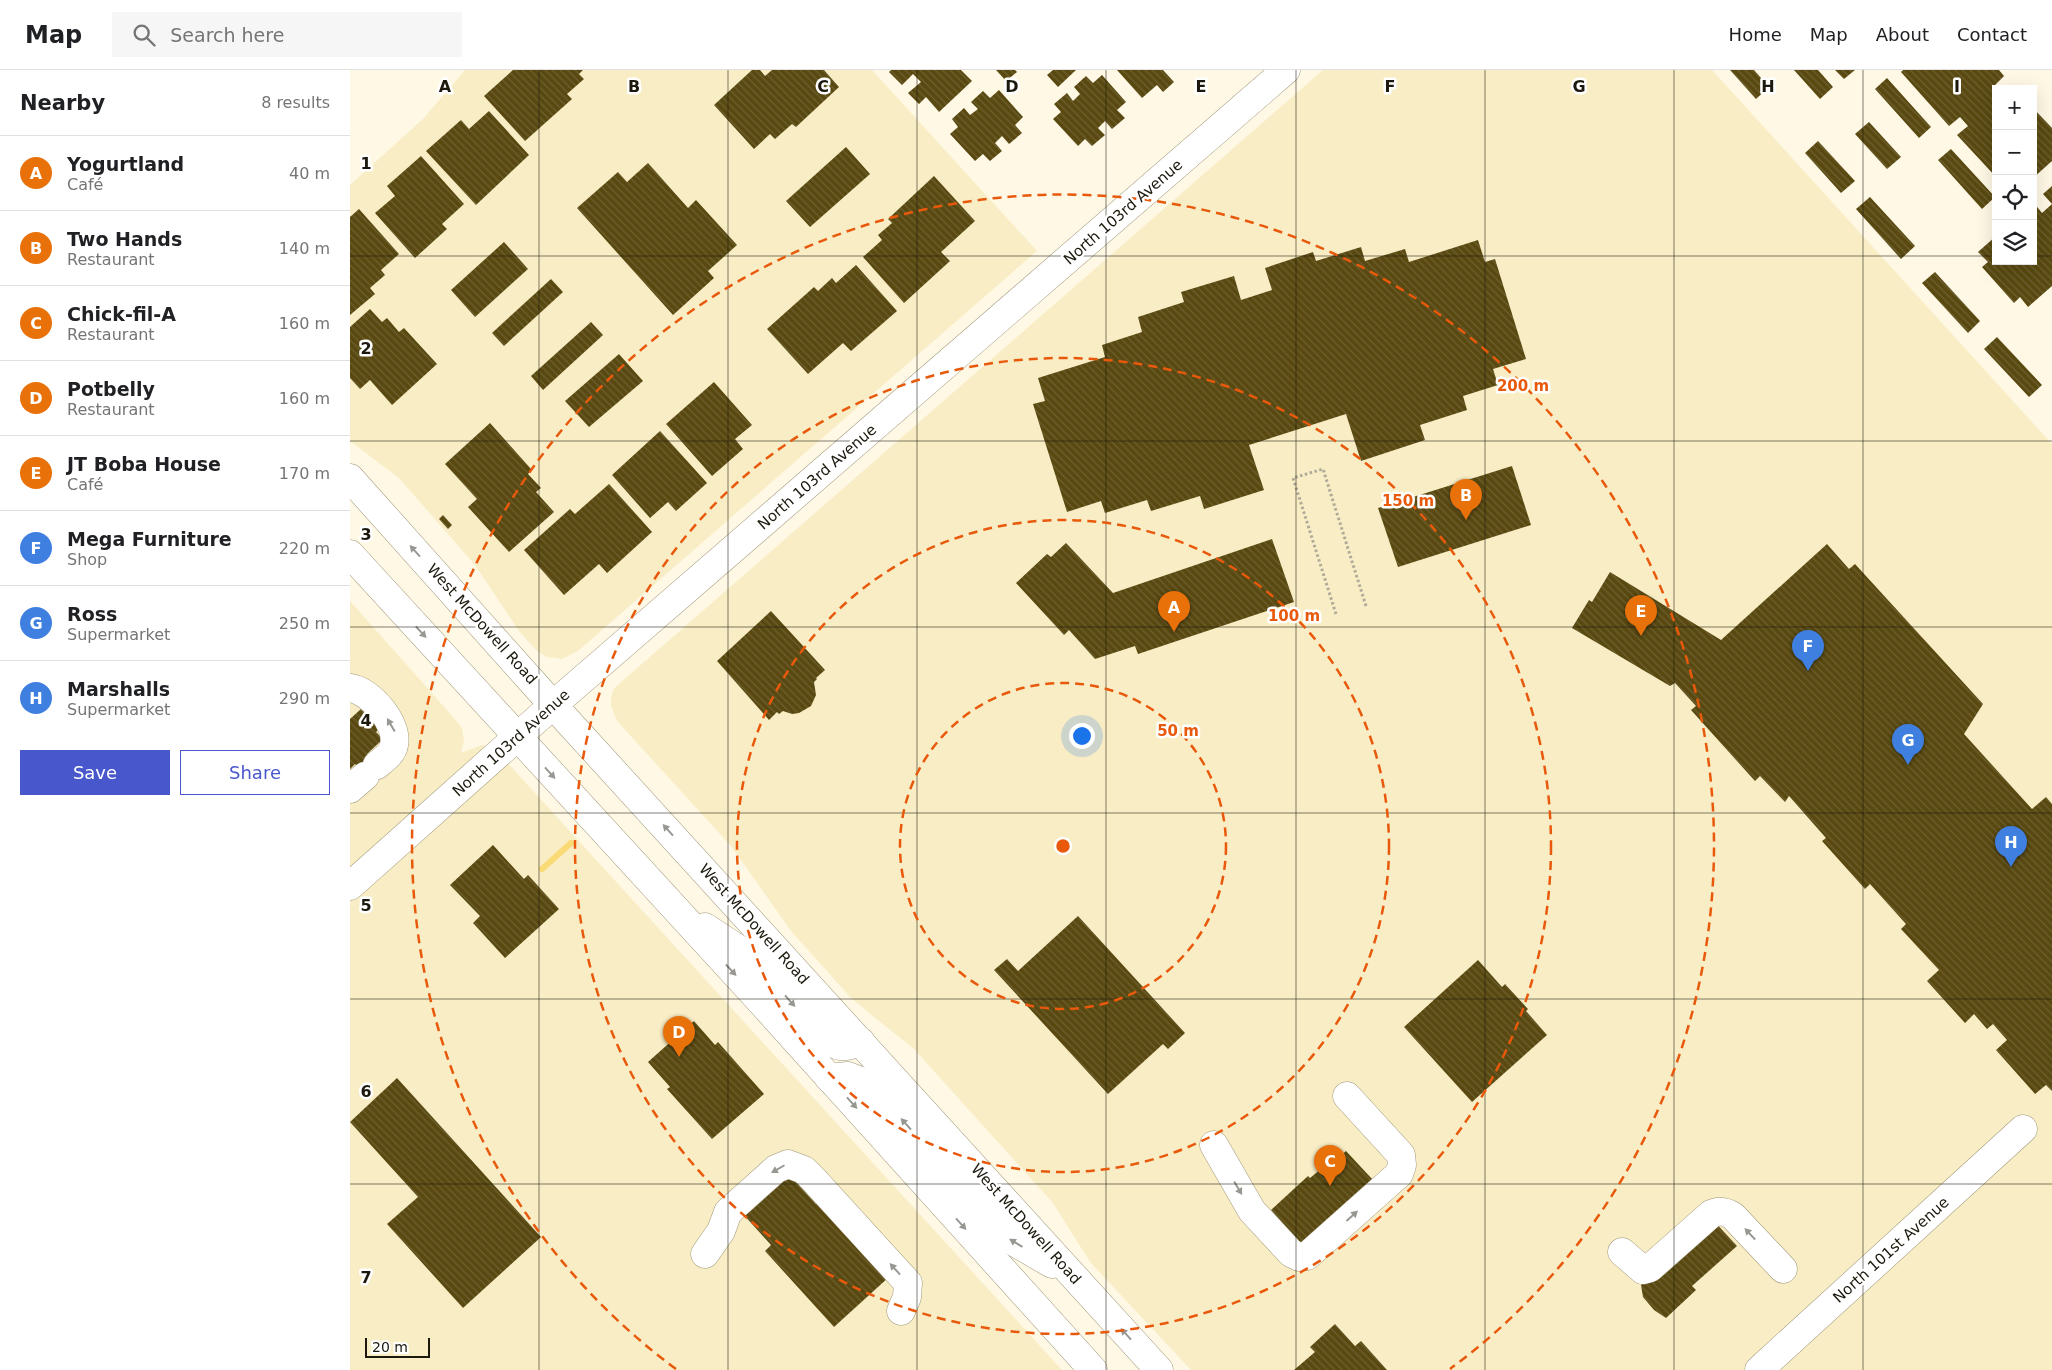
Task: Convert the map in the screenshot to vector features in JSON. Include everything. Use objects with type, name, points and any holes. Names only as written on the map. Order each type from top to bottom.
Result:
[{"type":"main road","name":"North 103rd Avenue","points":[[350,886],[553,705],[1286,70]]},
{"type":"main road","name":"West McDowell Road","points":[[350,478],[553,705],[1159,1370]]},
{"type":"main road","points":[[350,554],[830,1078],[1093,1370]]},
{"type":"main road","points":[[350,688],[366,693],[391,723],[395,733],[394,746],[364,777]]},
{"type":"main road","points":[[671,905],[749,956],[822,1036],[835,1045],[844,1048],[860,1042]]},
{"type":"main road","points":[[830,1078],[848,1076],[871,1085],[1009,1239],[1073,1276]]},
{"type":"main road","points":[[1214,1145],[1252,1211],[1291,1253],[1299,1258],[1307,1256],[1399,1174],[1402,1165],[1401,1155],[1347,1096]]},
{"type":"main road","name":"North 101st Avenue","points":[[1759,1370],[2024,1129]]},
{"type":"main road","points":[[705,1254],[721,1231],[728,1212],[776,1169],[788,1164],[804,1170],[908,1283],[907,1298],[901,1311]]},
{"type":"main road","points":[[1622,1252],[1643,1270],[1650,1268],[1711,1214],[1716,1211],[1727,1212],[1783,1269]]},
{"type":"path","points":[[1336,614],[1293,478],[1323,469],[1366,606]]},
{"type":"shaded area","points":[[465,70],[872,70],[1037,251],[579,650],[562,659],[547,657],[536,650],[519,631],[475,565],[399,478],[350,441],[350,185],[423,119]]},
{"type":"shaded area","points":[[1323,70],[1712,70],[2052,444],[2052,1370],[1191,1370],[1090,1262],[1053,1203],[914,1049],[852,999],[791,931],[731,846],[617,721],[611,706],[611,698],[613,690],[620,683]]},
{"type":"shaded area","points":[[350,601],[462,728],[464,741],[461,753],[482,745],[493,747],[1062,1370],[350,1370]]},
{"type":"building","points":[[513,70],[583,70],[579,74],[584,79],[567,94],[572,99],[525,141],[484,96]]},
{"type":"building","points":[[752,70],[760,70],[765,76],[772,70],[824,70],[839,87],[796,127],[792,124],[775,139],[770,134],[754,149],[714,105]]},
{"type":"building","points":[[891,70],[961,70],[972,81],[939,112],[926,97],[919,104],[908,93],[921,82],[913,74],[902,85],[889,72]]},
{"type":"building","points":[[996,70],[1015,70],[1017,72],[1006,81]]},
{"type":"building","points":[[1053,70],[1076,70],[1058,87],[1047,75]]},
{"type":"building","points":[[1117,70],[1163,70],[1174,82],[1163,92],[1157,85],[1142,98]]},
{"type":"building","points":[[1730,70],[1754,70],[1769,87],[1756,99]]},
{"type":"building","points":[[1794,70],[1818,70],[1833,87],[1820,99]]},
{"type":"building","points":[[1835,70],[1855,70],[1844,79]]},
{"type":"building","points":[[1903,70],[1999,70],[2004,76],[1995,85],[1992,85],[1992,173],[1957,135],[1968,126],[1960,117],[1949,126],[1901,72]]},
{"type":"building","points":[[1102,75],[1126,102],[1117,110],[1125,118],[1112,129],[1105,121],[1098,128],[1105,135],[1092,146],[1085,139],[1078,146],[1053,119],[1061,112],[1054,104],[1067,93],[1073,101],[1080,94],[1074,87],[1086,76],[1093,83]]},
{"type":"building","points":[[1887,78],[1931,127],[1919,138],[1875,89]]},
{"type":"building","points":[[999,90],[1023,117],[1015,125],[1022,133],[1009,144],[1002,136],[995,143],[1002,151],[990,161],[983,154],[975,161],[950,134],[958,127],[952,119],[964,108],[970,115],[978,109],[971,102],[983,91],[990,98]]},
{"type":"building","points":[[489,111],[529,155],[476,205],[426,151],[461,120],[469,129]]},
{"type":"building","points":[[2037,112],[2052,128],[2052,161],[2037,174]]},
{"type":"building","points":[[1869,122],[1901,157],[1887,169],[1855,134]]},
{"type":"building","points":[[1818,141],[1855,181],[1841,193],[1805,153]]},
{"type":"building","points":[[846,147],[870,174],[810,227],[786,201]]},
{"type":"building","points":[[1951,149],[1992,194],[1992,200],[1982,209],[1938,160]]},
{"type":"building","points":[[421,156],[464,204],[442,224],[447,229],[415,258],[375,213],[395,196],[387,186]]},
{"type":"building","points":[[648,163],[688,208],[696,200],[737,245],[708,271],[714,278],[673,315],[577,208],[618,172],[627,182]]},
{"type":"building","points":[[934,176],[975,221],[941,252],[950,261],[904,303],[863,257],[882,240],[878,235],[892,223],[888,219]]},
{"type":"building","points":[[2052,186],[2052,204],[2043,194]]},
{"type":"building","points":[[1870,197],[1915,246],[1901,259],[1856,209]]},
{"type":"building","points":[[2052,204],[2052,286],[2028,307],[2020,297],[2014,303],[1982,267],[1988,262],[1978,252],[1992,240],[1992,265],[2037,265],[2037,207],[2042,213]]},
{"type":"building","points":[[359,209],[399,254],[381,270],[385,275],[370,288],[375,294],[350,315],[350,217]]},
{"type":"building","points":[[1478,240],[1485,262],[1495,259],[1526,359],[1493,369],[1498,385],[1463,396],[1467,410],[1420,425],[1425,440],[1361,461],[1346,414],[1249,445],[1264,490],[1204,509],[1200,496],[1151,511],[1147,500],[1105,513],[1101,501],[1067,512],[1033,404],[1045,401],[1038,378],[1105,357],[1102,345],[1142,332],[1138,317],[1184,302],[1181,292],[1234,276],[1241,300],[1272,290],[1265,268],[1313,252],[1316,261],[1361,247],[1365,261],[1405,249],[1409,262]]},
{"type":"building","points":[[504,242],[528,269],[475,317],[451,290]]},
{"type":"building","points":[[856,265],[897,311],[851,351],[843,343],[808,374],[767,329],[814,287],[818,291],[832,278],[836,283]]},
{"type":"building","points":[[1935,272],[1980,321],[1968,333],[1922,283]]},
{"type":"building","points":[[551,279],[563,292],[504,346],[492,333]]},
{"type":"building","points":[[370,309],[382,322],[387,318],[399,332],[404,328],[437,364],[392,405],[370,380],[360,389],[350,378],[350,327]]},
{"type":"building","points":[[591,322],[603,335],[543,390],[531,376]]},
{"type":"building","points":[[1997,337],[2042,385],[2029,397],[1984,349]]},
{"type":"building","points":[[619,354],[643,381],[589,427],[565,401]]},
{"type":"building","points":[[714,382],[752,425],[735,439],[743,449],[712,476],[666,424]]},
{"type":"building","points":[[490,423],[532,470],[528,474],[541,488],[536,492],[554,512],[509,552],[468,507],[477,499],[445,464]]},
{"type":"building","points":[[660,431],[707,483],[676,511],[668,502],[650,518],[612,475]]},
{"type":"building","points":[[1512,466],[1531,525],[1398,567],[1378,508]]},
{"type":"building","points":[[609,484],[652,532],[607,573],[599,564],[564,595],[524,550],[570,509],[575,514]]},
{"type":"building","points":[[443,515],[452,525],[448,529],[439,519]]},
{"type":"building","points":[[1272,539],[1294,602],[1138,654],[1135,646],[1095,659],[1069,630],[1064,635],[1016,583],[1047,554],[1051,557],[1066,543],[1113,593]]},
{"type":"building","points":[[1827,544],[1849,569],[1855,564],[1983,704],[1964,734],[2032,809],[2046,797],[2052,804],[2052,1091],[2046,1085],[2035,1094],[1996,1050],[2007,1040],[1993,1024],[1987,1029],[1974,1014],[1965,1023],[1927,981],[1939,970],[1901,929],[1906,924],[1870,884],[1865,889],[1822,841],[1826,838],[1789,796],[1785,802],[1760,776],[1755,781],[1691,710],[1696,706],[1675,683],[1670,686],[1572,628],[1589,600],[1592,602],[1610,572],[1721,640]]},
{"type":"building","points":[[771,611],[825,670],[814,682],[816,695],[811,706],[799,713],[792,714],[783,711],[779,714],[777,712],[769,720],[717,661]]},
{"type":"building","points":[[361,709],[379,729],[376,732],[383,739],[367,754],[382,770],[370,781],[355,764],[350,769],[350,719]]},
{"type":"building","points":[[493,845],[524,879],[528,875],[559,909],[505,958],[473,923],[480,916],[450,885]]},
{"type":"building","points":[[1078,916],[1185,1033],[1168,1049],[1163,1044],[1108,1094],[994,970],[1007,959],[1018,971]]},
{"type":"building","points":[[1478,960],[1502,987],[1505,984],[1528,1009],[1526,1011],[1547,1035],[1472,1102],[1404,1027]]},
{"type":"building","points":[[694,1021],[715,1045],[718,1042],[764,1094],[712,1139],[667,1089],[670,1087],[648,1062]]},
{"type":"building","points":[[397,1078],[541,1237],[463,1308],[387,1224],[418,1197],[350,1122]]},
{"type":"building","points":[[1346,1151],[1373,1180],[1302,1245],[1271,1210],[1308,1176],[1310,1178],[1322,1168],[1325,1170]]},
{"type":"building","points":[[787,1172],[816,1204],[819,1202],[889,1277],[834,1327],[765,1251],[771,1245],[742,1213]]},
{"type":"building","points":[[1713,1220],[1737,1246],[1692,1286],[1696,1290],[1666,1318],[1654,1310],[1643,1297],[1641,1285]]},
{"type":"building","points":[[1335,1324],[1355,1346],[1361,1341],[1387,1370],[1294,1370],[1315,1352],[1310,1347]]},
{"type":"waterway","points":[[542,869],[571,843]]},
{"type":"place","name":"Two Hands","points":[[1466,520]]},
{"type":"place","name":"Yogurtland","points":[[1174,632]]},
{"type":"place","name":"JT Boba House","points":[[1641,636]]},
{"type":"place","name":"Mega Furniture","points":[[1808,671]]},
{"type":"place","name":"Ross","points":[[1908,765]]},
{"type":"place","name":"Marshalls","points":[[2011,867]]},
{"type":"place","name":"Potbelly","points":[[679,1057]]},
{"type":"place","name":"Chick-fil-A","points":[[1330,1186]]}]
